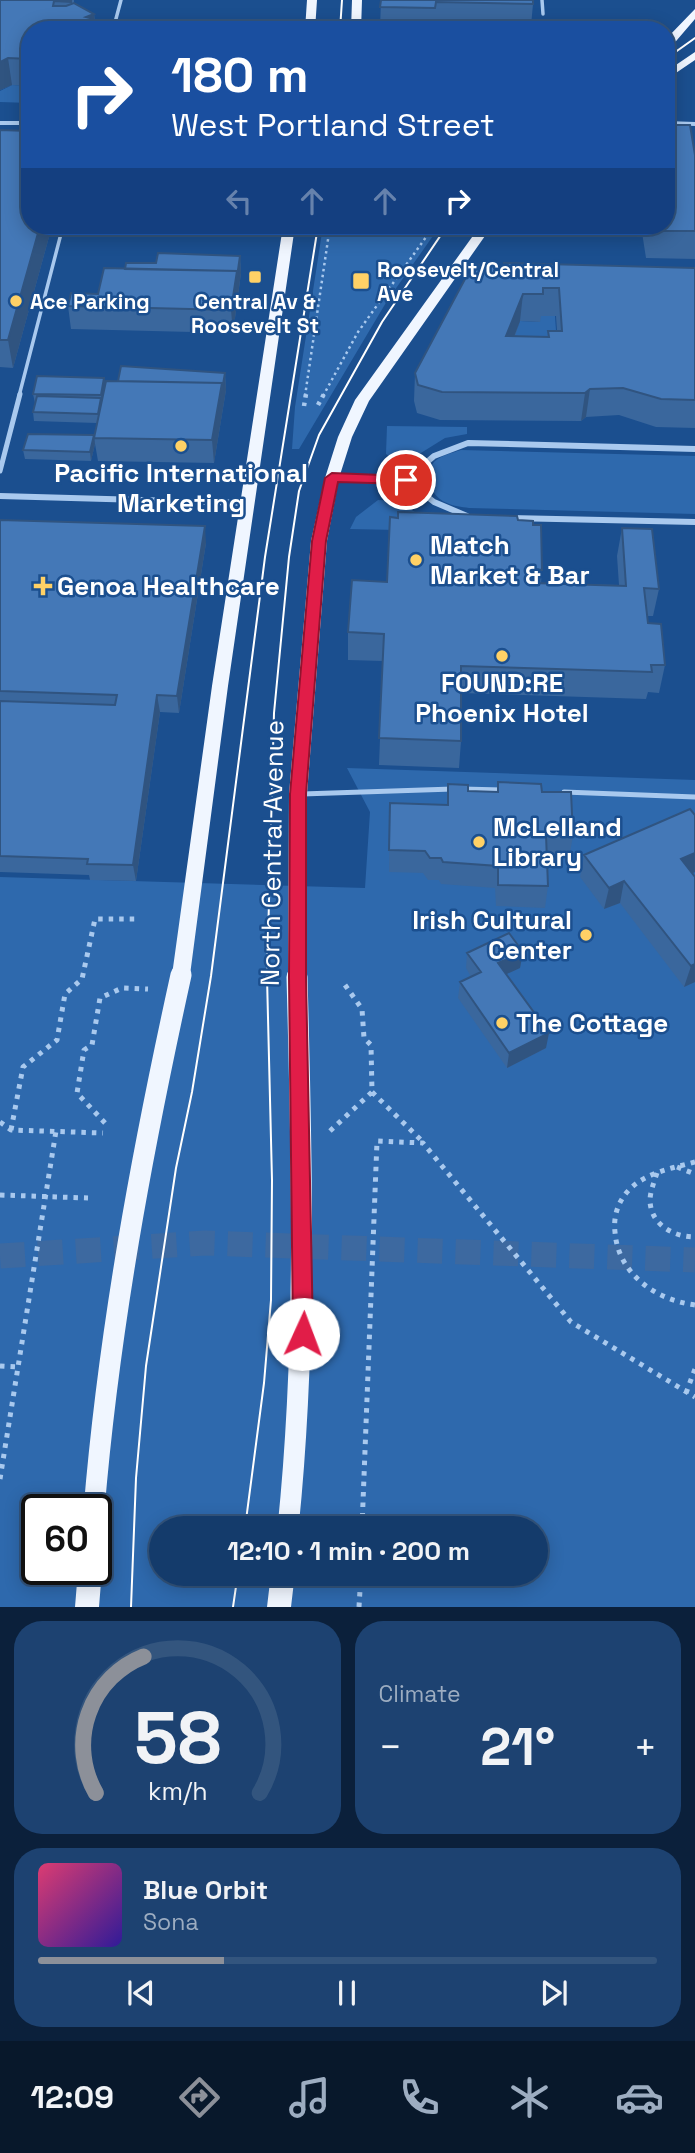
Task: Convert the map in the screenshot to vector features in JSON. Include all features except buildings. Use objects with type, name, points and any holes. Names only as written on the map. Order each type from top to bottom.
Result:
[{"type":"main road","points":[[311,21],[312,0]]},
{"type":"main road","points":[[356,21],[357,0]]},
{"type":"main road","points":[[675,36],[695,12]]},
{"type":"main road","points":[[675,70],[695,55]]},
{"type":"main road","points":[[96,1494],[112,1346],[142,1160],[181,975],[220,686],[288,235]]},
{"type":"main road","name":"North Central Avenue","points":[[290,1516],[305,1309],[297,977],[298,794],[319,541],[332,478],[345,437],[362,400],[479,235]]},
{"type":"main road","points":[[87,1607],[89,1585]]},
{"type":"main road","points":[[279,1607],[281,1586]]},
{"type":"street","points":[[0,122],[21,123]]},
{"type":"street","points":[[675,123],[695,124]]},
{"type":"street","points":[[452,271],[491,272]]},
{"type":"street","points":[[406,480],[420,464],[442,449],[468,443],[695,449]]},
{"type":"street","points":[[332,478],[406,480],[438,507],[471,517]]},
{"type":"street","points":[[0,496],[249,503]]},
{"type":"street","points":[[498,518],[695,522]]},
{"type":"lane","points":[[115,21],[121,0]]},
{"type":"lane","points":[[541,0],[543,15]]},
{"type":"lane","points":[[0,471],[61,235]]},
{"type":"lane","points":[[298,794],[506,790]]},
{"type":"lane","points":[[560,792],[695,797]]},
{"type":"path","points":[[304,406],[329,235]]},
{"type":"path","points":[[318,405],[358,332],[428,235]]},
{"type":"path","points":[[11,1130],[23,1067],[57,1040],[65,993],[82,979],[95,919],[138,919]]},
{"type":"path","points":[[345,985],[362,1009],[364,1038],[371,1045],[372,1091],[423,1143],[571,1322],[695,1397]]},
{"type":"path","points":[[105,1123],[77,1093],[84,1050],[92,1045],[100,998],[122,988]]},
{"type":"path","points":[[343,1118],[372,1091]]},
{"type":"path","points":[[0,1122],[11,1130],[103,1132]]},
{"type":"path","points":[[0,1479],[56,1131]]},
{"type":"path","points":[[362,1516],[377,1140],[423,1143]]},
{"type":"path","points":[[695,1162],[649,1174],[629,1189],[614,1213],[617,1247],[630,1271],[654,1291],[676,1303],[695,1305]]},
{"type":"path","points":[[676,1167],[695,1174]]},
{"type":"path","points":[[657,1172],[650,1199],[657,1221],[676,1235],[695,1237]]},
{"type":"path","points":[[0,1195],[88,1198]]},
{"type":"path","points":[[0,1366],[18,1367]]},
{"type":"path","points":[[686,1393],[695,1369]]},
{"type":"path","points":[[359,1607],[360,1586]]},
{"type":"shaded area","points":[[12,85],[21,86],[21,103],[0,102],[0,91]]},
{"type":"shaded area","points":[[322,235],[434,235],[387,301],[299,449],[292,449],[295,407]]},
{"type":"shaded area","points":[[540,316],[555,316],[558,359],[504,363],[520,321],[540,322]]},
{"type":"shaded area","points":[[387,426],[467,427],[467,434],[445,438],[416,456],[394,460],[386,454]]},
{"type":"shaded area","points":[[461,450],[695,456],[695,514],[469,508],[452,505],[436,496],[428,479],[435,461]]},
{"type":"shaded area","points":[[378,500],[396,503],[414,511],[446,531],[350,529],[356,517]]},
{"type":"shaded area","points":[[347,768],[695,780],[695,1607],[0,1607],[0,877],[365,888],[370,812]]},
{"type":"tunnel","points":[[0,1256],[205,1243],[695,1260]]},
{"type":"tram line","points":[[341,21],[342,0]]},
{"type":"tram line","points":[[675,52],[695,38]]},
{"type":"tram line","points":[[131,1607],[136,1478],[146,1366],[176,1168],[192,1092],[211,976],[265,557],[317,235]]},
{"type":"tram line","points":[[247,1516],[264,1383],[271,1300],[272,1180],[267,977],[274,713],[289,557],[299,491],[319,435],[382,322],[441,235]]},
{"type":"tram line","points":[[233,1607],[236,1586]]},
{"type":"place","name":"Central Av & Roosevelt St","points":[[255,277]]},
{"type":"place","name":"Roosevelt/Central Ave","points":[[361,281]]},
{"type":"place","name":"Ace Parking","points":[[16,301]]},
{"type":"place","name":"Pacific International Marketing","points":[[181,446]]},
{"type":"place","name":"Match Market & Bar","points":[[416,560]]},
{"type":"place","name":"Genoa Healthcare","points":[[43,586]]},
{"type":"place","name":"FOUND:RE Phoenix Hotel","points":[[502,656]]},
{"type":"place","name":"McLelland Library","points":[[479,842]]},
{"type":"place","name":"Irish Cultural Center","points":[[586,935]]},
{"type":"place","name":"The Cottage","points":[[502,1023]]},
{"type":"route","points":[[303,1334],[305,1309],[297,977],[298,794],[319,541],[332,478],[406,480]]}]
